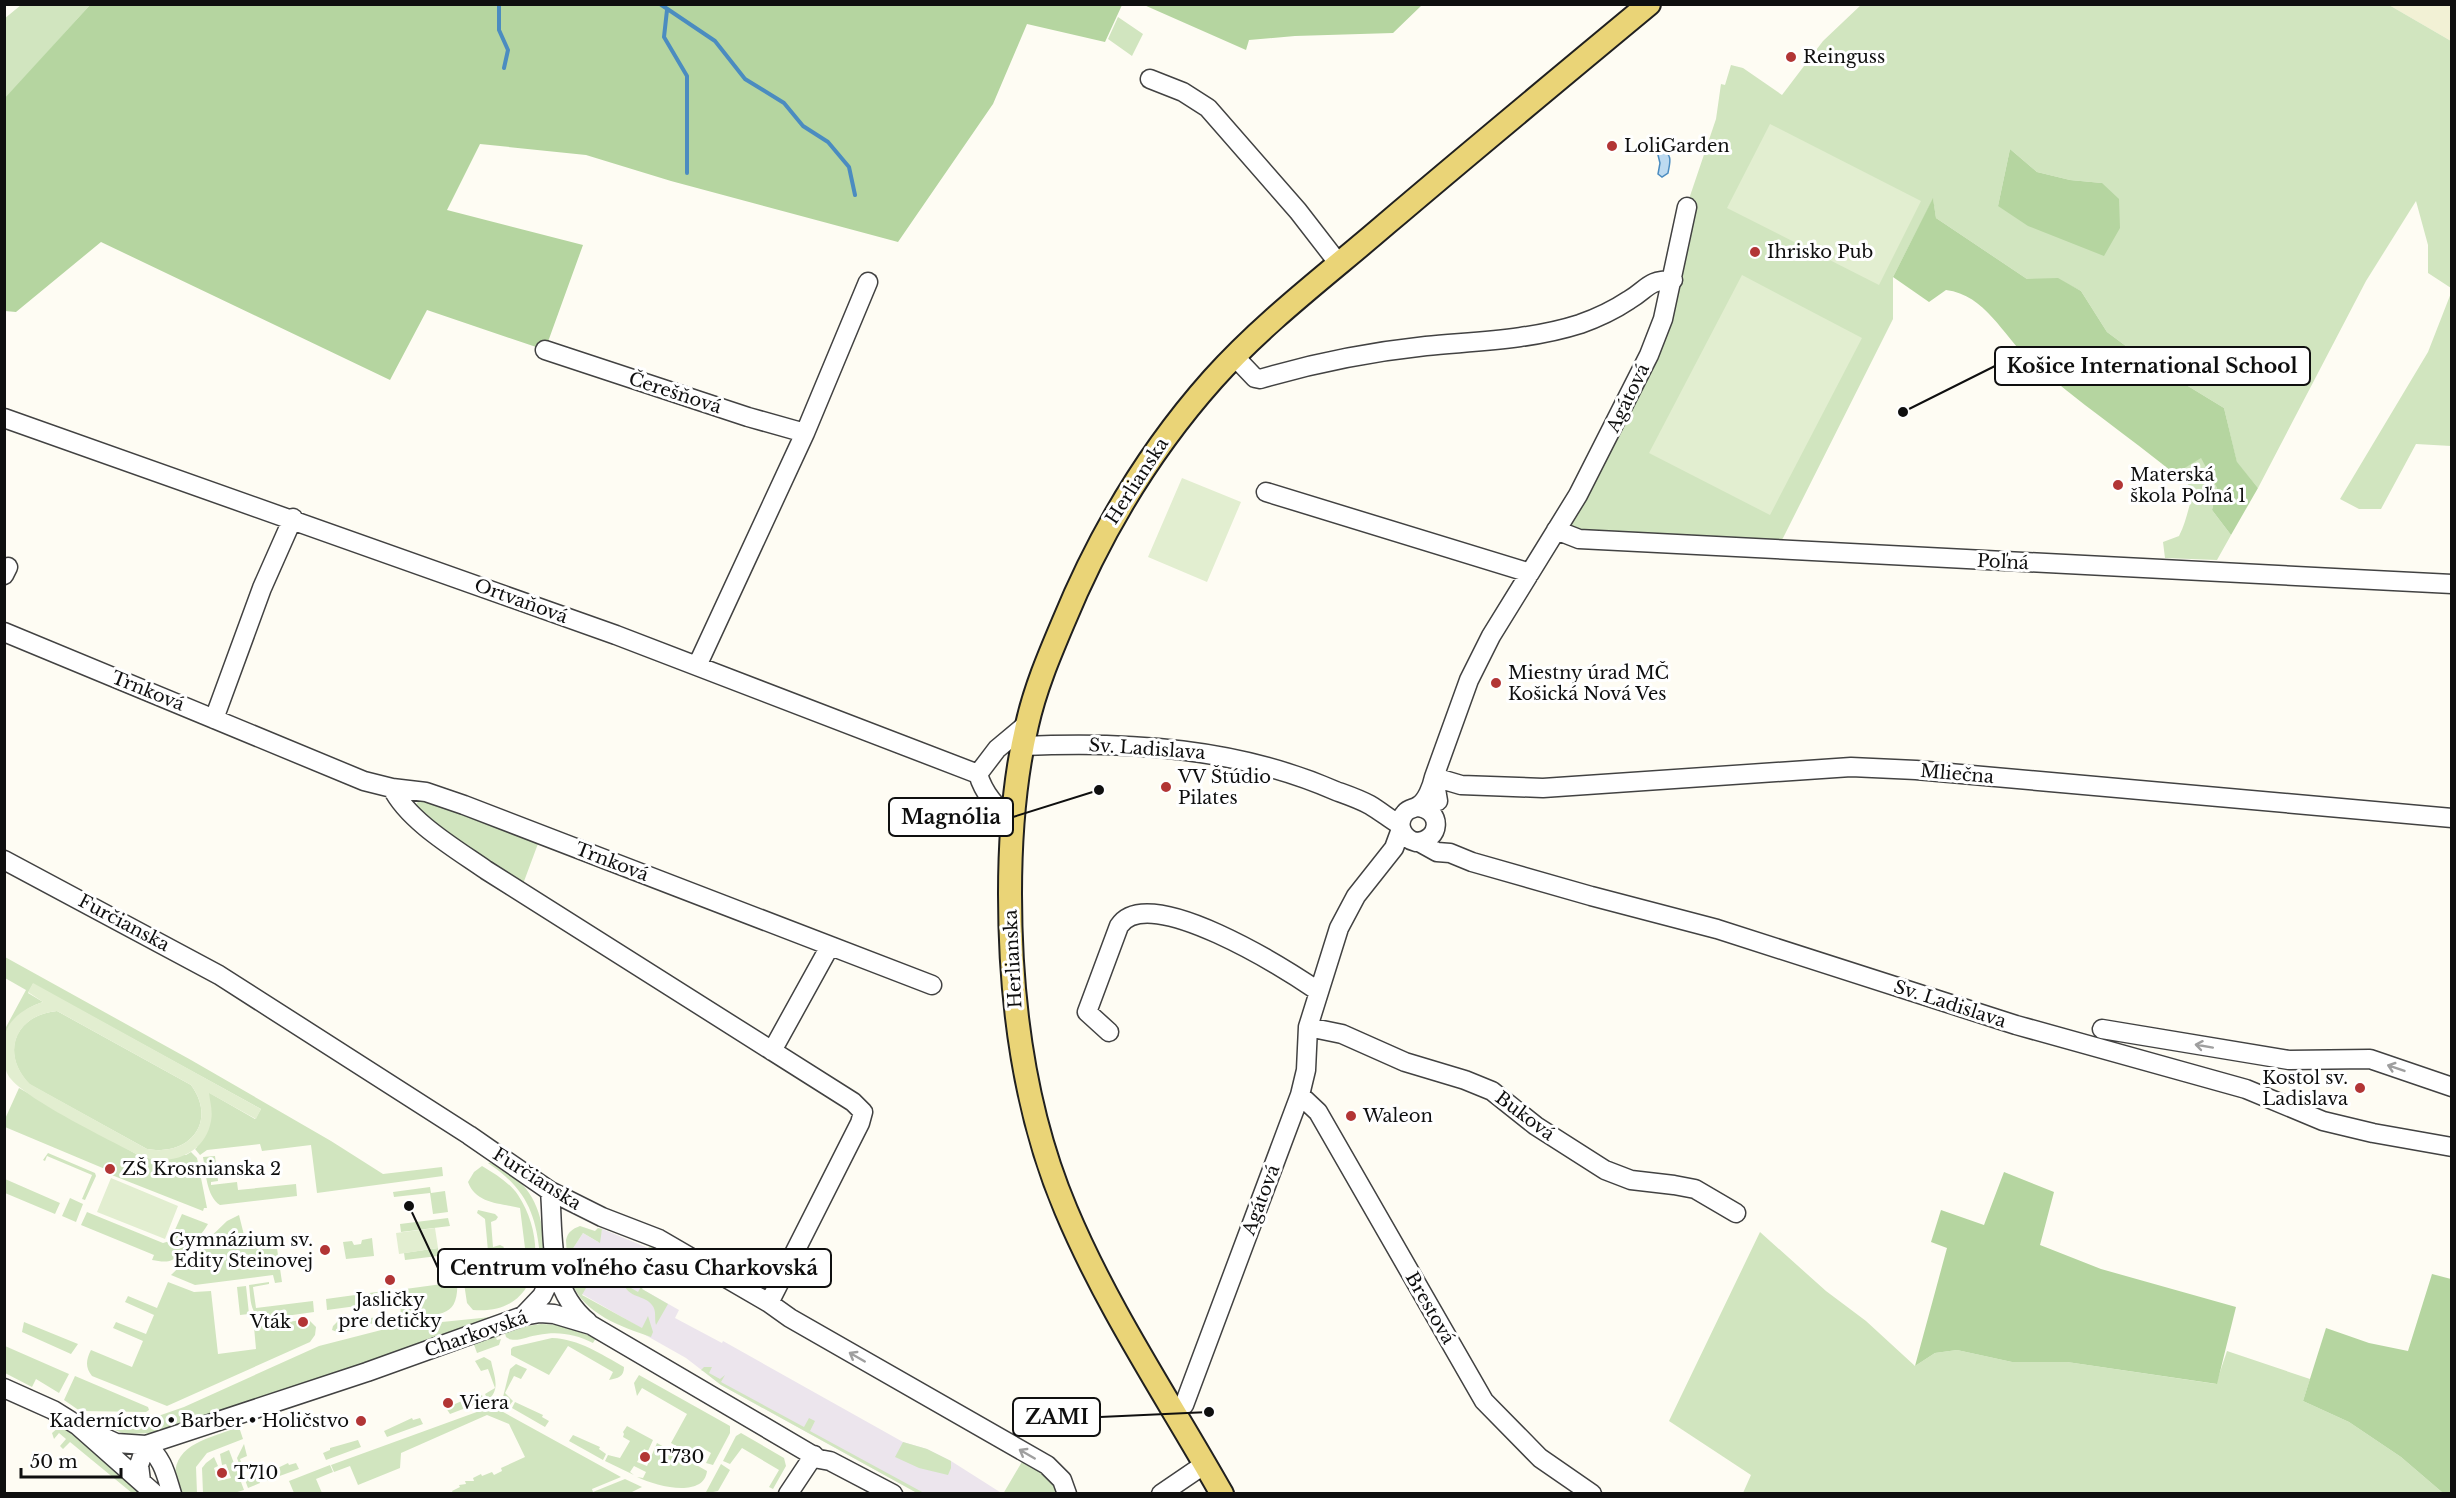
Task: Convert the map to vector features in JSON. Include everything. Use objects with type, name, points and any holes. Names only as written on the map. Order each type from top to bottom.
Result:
[{"type":"main road","name":"Herlianska","points":[[1222,1494],[1093,1270],[1065,1207],[1043,1144],[1027,1083],[1011,966],[1011,821],[1027,724],[1041,676],[1076,592],[1105,531],[1143,467],[1181,416],[1234,357],[1339,264],[1648,4]]},
{"type":"street","points":[[1150,79],[1183,92],[1208,108],[1290,202],[1339,264]]},
{"type":"street","name":"Agátová","points":[[1184,1405],[1300,1095],[1306,1070],[1308,1027],[1339,928],[1356,896],[1394,848],[1420,827],[1404,814],[1414,808],[1429,791],[1469,680],[1491,636],[1578,495],[1630,395],[1663,319],[1687,207]]},
{"type":"street","points":[[1234,357],[1255,378],[1260,379],[1349,357],[1552,332],[1608,313],[1657,280],[1672,280]]},
{"type":"street","points":[[696,666],[805,433],[868,282]]},
{"type":"street","name":"Čerešňová","points":[[545,350],[748,417],[805,433]]},
{"type":"street","name":"Ortvaňová","points":[[4,418],[293,519],[696,666],[978,774]]},
{"type":"street","points":[[1266,492],[1530,573]]},
{"type":"street","points":[[214,719],[262,588],[293,519]]},
{"type":"street","name":"Poľná","points":[[1556,530],[1579,539],[2451,584]]},
{"type":"street","name":"Trnková","points":[[4,632],[364,781],[392,788],[426,792],[464,805],[932,985]]},
{"type":"street","points":[[1011,821],[991,801],[978,774],[997,749],[1027,724]]},
{"type":"street","name":"Sv. Ladislava","points":[[1023,746],[1100,746],[1215,754],[1308,778],[1370,805]]},
{"type":"street","name":"Mliečna","points":[[1434,777],[1461,785],[1542,788],[1851,767],[1916,770],[2451,818]]},
{"type":"street","points":[[1420,827],[1434,777]]},
{"type":"street","points":[[1420,827],[1461,785]]},
{"type":"street","points":[[392,788],[396,797],[410,812],[440,838],[486,870],[853,1102],[863,1112],[860,1123],[769,1303]]},
{"type":"street","points":[[1370,805],[1420,827]]},
{"type":"street","points":[[1370,805],[1429,810],[1420,827]]},
{"type":"street","name":"Sv. Ladislava","points":[[1420,827],[1437,852],[1450,853],[1472,862],[1569,890],[1718,929],[2016,1025],[2246,1089],[2323,1121],[2373,1134],[2451,1147]]},
{"type":"street","name":"Furčianska","points":[[4,860],[219,975],[469,1135],[550,1191],[602,1217],[660,1239],[769,1303],[790,1318],[1047,1465],[1062,1480],[1066,1494]]},
{"type":"street","points":[[1108,1032],[1087,1012],[1119,926],[1125,919],[1133,916],[1173,916],[1202,926],[1258,953],[1318,991]]},
{"type":"street","points":[[772,1051],[830,946]]},
{"type":"street","name":"Buková","points":[[1308,1027],[1342,1034],[1405,1062],[1465,1080],[1492,1091],[1536,1126],[1605,1170],[1631,1180],[1695,1189],[1736,1213]]},
{"type":"street","points":[[2102,1029],[2289,1060],[2370,1059],[2451,1087]]},
{"type":"street","name":"Brestová","points":[[1300,1095],[1318,1112],[1484,1401],[1540,1458],[1592,1494]]},
{"type":"street","points":[[546,1313],[561,1298],[554,1290],[555,1269],[550,1191]]},
{"type":"street","points":[[554,1290],[535,1305],[546,1313],[591,1325]]},
{"type":"street","points":[[554,1290],[591,1325],[817,1457],[830,1461],[893,1494]]},
{"type":"street","name":"Charkovská","points":[[77,1425],[116,1443],[146,1445],[546,1313]]},
{"type":"street","points":[[4,1388],[53,1410],[77,1425],[155,1494]]},
{"type":"street","points":[[166,1473],[184,1433]]},
{"type":"street","points":[[141,1481],[139,1465],[146,1445],[157,1454],[172,1494]]},
{"type":"street","points":[[788,1494],[817,1457]]},
{"type":"street","points":[[817,1457],[829,1473],[867,1494]]},
{"type":"street","points":[[1161,1494],[1205,1464]]},
{"type":"shaded area","points":[[600,1228],[648,1248],[650,1246],[664,1250],[642,1289],[679,1310],[675,1318],[722,1343],[723,1341],[903,1442],[927,1449],[951,1461],[1003,1494],[917,1493],[721,1385],[686,1358],[640,1332],[641,1328],[582,1294],[576,1281],[572,1250],[583,1233],[598,1242],[602,1230]]},
{"type":"green space","points":[[1862,4],[2389,5],[2451,41],[2451,288],[2428,273],[2428,245],[2416,201],[2366,281],[2258,488],[2237,463],[2224,408],[2142,358],[2107,332],[2081,291],[2058,279],[2027,279],[1936,218],[1933,199],[1893,277],[1893,319],[1778,548],[1556,530],[1649,355],[1690,196],[1716,119],[1721,84],[1725,85],[1731,65],[1743,68],[1782,95],[1823,41]],"holes":[[[2010,149],[2037,172],[2070,180],[2102,183],[1998,206]]]},
{"type":"green space","points":[[21,5],[90,5],[5,99],[4,19]]},
{"type":"green space","points":[[90,5],[1122,5],[1105,42],[1027,24],[993,104],[898,242],[671,181],[586,155],[480,144],[447,210],[583,245],[545,350],[427,310],[390,380],[101,242],[16,312],[5,311],[4,99]]},
{"type":"green space","points":[[1144,5],[1422,5],[1393,33],[1249,40],[1246,50]]},
{"type":"green space","points":[[2389,5],[2451,5],[2451,41]]},
{"type":"green space","points":[[1118,17],[1143,34],[1132,56],[1108,39]]},
{"type":"green space","points":[[1770,124],[1921,201],[1879,285],[1727,208]]},
{"type":"green space","points":[[2010,149],[2037,172],[2070,180],[2102,183],[2119,199],[2120,228],[2104,256],[2028,226],[1998,206]]},
{"type":"green space","points":[[1933,198],[1936,218],[2027,279],[2058,278],[2081,291],[2107,332],[2142,358],[2224,408],[2237,462],[2258,488],[2231,535],[2212,510],[2217,488],[2201,458],[2175,474],[2046,374],[2019,349],[1983,308],[1972,300],[1960,293],[1946,290],[1929,302],[1893,277]]},
{"type":"green space","points":[[1742,275],[1862,338],[1770,515],[1649,453]]},
{"type":"green space","points":[[2451,293],[2451,446],[2416,444],[2381,509],[2359,509],[2340,499],[2428,352]]},
{"type":"green space","points":[[2201,457],[2217,488],[2212,510],[2231,535],[2217,560],[2165,558],[2163,542],[2179,536],[2195,490],[2175,474]]},
{"type":"green space","points":[[1182,478],[1241,502],[1207,582],[1148,557]]},
{"type":"green space","points":[[420,799],[539,841],[523,884],[441,829],[415,806]]},
{"type":"green space","points":[[5,957],[191,1060],[331,1141],[383,1174],[442,1167],[443,1176],[317,1193],[311,1145],[262,1151],[260,1144],[207,1150],[200,1155],[195,1149],[208,1092],[255,1119],[261,1109],[33,984],[28,993],[43,1002],[30,1007],[20,1015],[5,1037],[5,1029],[26,990],[5,978]]},
{"type":"green space","points":[[33,983],[261,1109],[256,1119],[209,1093],[211,1121],[201,1142],[184,1156],[161,1160],[138,1155],[68,1118],[30,1095],[16,1084],[6,1071],[4,1043],[7,1028],[22,1012],[43,1002],[28,992]],"holes":[[[57,1011],[191,1085],[199,1099],[201,1112],[200,1124],[195,1134],[175,1148],[147,1149],[30,1084],[16,1060],[14,1049],[16,1038],[31,1020]]]},
{"type":"green space","points":[[57,1011],[191,1085],[199,1099],[201,1112],[200,1124],[195,1134],[175,1148],[147,1149],[29,1084],[15,1060],[16,1037],[31,1020]]},
{"type":"green space","points":[[19,1088],[138,1155],[186,1155],[191,1152],[197,1158],[207,1208],[203,1211],[104,1172],[105,1169],[5,1127],[5,1119]]},
{"type":"green space","points":[[48,1153],[95,1173],[96,1176],[85,1200],[82,1199],[92,1175],[47,1156],[45,1161],[43,1160]]},
{"type":"green space","points":[[215,1156],[218,1181],[211,1182],[211,1185],[237,1182],[238,1190],[296,1184],[297,1196],[220,1205],[209,1190],[203,1157]]},
{"type":"green space","points":[[493,1162],[518,1180],[534,1201],[542,1225],[546,1256],[540,1256],[532,1214],[526,1202],[511,1182],[488,1163]]},
{"type":"green space","points":[[482,1166],[506,1182],[518,1195],[528,1213],[535,1253],[533,1272],[526,1288],[514,1301],[496,1309],[473,1310],[467,1303],[462,1270],[471,1267],[475,1279],[517,1274],[518,1263],[527,1264],[520,1208],[483,1199],[477,1195],[468,1182],[474,1172]]},
{"type":"green space","points":[[2004,1172],[2054,1192],[2040,1245],[2101,1269],[2236,1307],[2217,1384],[2067,1362],[2012,1362],[1957,1350],[1935,1353],[1915,1366],[1947,1248],[1931,1242],[1941,1210],[1984,1225]]},
{"type":"green space","points":[[111,1178],[178,1206],[165,1239],[97,1212]]},
{"type":"green space","points":[[5,1179],[60,1203],[55,1214],[5,1193]]},
{"type":"green space","points":[[430,1187],[431,1193],[445,1191],[448,1212],[433,1214],[430,1193],[394,1197],[393,1192]]},
{"type":"green space","points":[[70,1198],[83,1204],[76,1222],[62,1216]]},
{"type":"green space","points":[[478,1210],[495,1214],[498,1217],[491,1222],[493,1247],[500,1245],[504,1247],[492,1258],[482,1257],[480,1253],[488,1251],[485,1219],[477,1213]]},
{"type":"green space","points":[[87,1212],[163,1243],[170,1241],[182,1214],[208,1224],[182,1254],[172,1260],[162,1262],[152,1260],[154,1255],[81,1225]]},
{"type":"green space","points":[[239,1215],[245,1239],[275,1235],[282,1282],[275,1283],[273,1275],[195,1285],[171,1275],[227,1221]]},
{"type":"green space","points":[[448,1218],[450,1226],[401,1232],[400,1224]]},
{"type":"green space","points":[[580,1226],[595,1231],[598,1228],[602,1229],[600,1243],[583,1233],[572,1250],[579,1254],[573,1265],[583,1271],[576,1281],[586,1288],[582,1295],[642,1328],[648,1316],[653,1332],[651,1337],[605,1318],[585,1303],[578,1294],[569,1273],[566,1240],[571,1231]]},
{"type":"green space","points":[[435,1228],[438,1248],[399,1254],[396,1233]]},
{"type":"green space","points":[[1760,1232],[1826,1291],[1866,1321],[1915,1366],[1935,1353],[1957,1350],[2012,1362],[2067,1362],[2216,1384],[2227,1351],[2310,1379],[2303,1401],[2349,1422],[2401,1457],[2443,1493],[1743,1493],[1751,1475],[1669,1421]]},
{"type":"green space","points":[[372,1238],[374,1256],[346,1259],[343,1242],[352,1241],[354,1245]]},
{"type":"green space","points":[[653,1245],[664,1250],[642,1289],[668,1304],[656,1325],[652,1305],[629,1292],[624,1284],[638,1292],[659,1254],[648,1248]]},
{"type":"green space","points":[[438,1248],[438,1256],[405,1260],[404,1253]]},
{"type":"green space","points":[[2432,1274],[2451,1279],[2451,1493],[2443,1493],[2401,1457],[2349,1422],[2303,1401],[2326,1328],[2369,1343],[2408,1351]]},
{"type":"green space","points":[[457,1278],[455,1302],[445,1312],[405,1317],[401,1314],[398,1290],[442,1284],[441,1279]]},
{"type":"green space","points":[[168,1282],[194,1292],[211,1291],[218,1354],[256,1349],[254,1327],[308,1319],[316,1327],[315,1335],[310,1342],[167,1406],[92,1376],[87,1363],[91,1350],[132,1367],[143,1341],[113,1328],[116,1322],[146,1334],[154,1315],[125,1302],[128,1296],[157,1308]]},
{"type":"green space","points":[[269,1282],[269,1284],[253,1287],[256,1308],[313,1301],[314,1312],[264,1319],[259,1317],[253,1310],[249,1285]]},
{"type":"green space","points":[[246,1286],[249,1314],[240,1315],[237,1287]]},
{"type":"green space","points":[[384,1291],[386,1302],[327,1310],[326,1299]]},
{"type":"green space","points":[[380,1317],[381,1321],[340,1333],[332,1330],[338,1321]]},
{"type":"green space","points":[[491,1317],[491,1320],[155,1433],[125,1434],[82,1417],[161,1415],[184,1407],[319,1346],[393,1327]]},
{"type":"green space","points":[[24,1322],[78,1344],[71,1354],[22,1332]]},
{"type":"green space","points":[[541,1324],[559,1325],[596,1338],[593,1343],[580,1337],[559,1333],[517,1340],[506,1337],[505,1333],[508,1329]]},
{"type":"green space","points":[[498,1334],[500,1336],[496,1338],[497,1340],[501,1339],[499,1345],[477,1353],[473,1342]]},
{"type":"green space","points":[[552,1338],[571,1341],[590,1348],[624,1367],[622,1375],[609,1380],[613,1372],[568,1346],[549,1375],[511,1355],[513,1347]]},
{"type":"green space","points":[[5,1346],[69,1374],[59,1393],[36,1379],[32,1387],[5,1373]]},
{"type":"green space","points":[[484,1357],[491,1361],[496,1382],[495,1388],[488,1369],[481,1371],[475,1361]]},
{"type":"green space","points":[[516,1364],[527,1369],[521,1379],[514,1376],[505,1393],[513,1401],[509,1406],[503,1397],[510,1369]]},
{"type":"green space","points":[[704,1367],[712,1367],[709,1373],[720,1379],[725,1375],[721,1382],[804,1427],[809,1418],[815,1421],[810,1431],[924,1493],[917,1493],[721,1385],[701,1370]]},
{"type":"green space","points":[[639,1375],[730,1426],[730,1433],[713,1465],[706,1463],[711,1453],[699,1446],[694,1456],[671,1443],[687,1414],[642,1388],[637,1396],[634,1383]]},
{"type":"green space","points":[[75,1376],[148,1407],[149,1410],[146,1412],[80,1411],[64,1400]]},
{"type":"green space","points":[[495,1388],[494,1391],[488,1400],[485,1394]]},
{"type":"green space","points":[[482,1395],[484,1401],[450,1414],[446,1408],[473,1396],[474,1398]]},
{"type":"green space","points":[[515,1402],[543,1415],[542,1417],[549,1421],[545,1427],[512,1408]]},
{"type":"green space","points":[[494,1407],[621,1477],[592,1489],[593,1492],[625,1479],[642,1487],[628,1494],[453,1493],[452,1491],[460,1487],[459,1485],[466,1484],[465,1481],[474,1481],[473,1478],[481,1474],[482,1476],[492,1472],[494,1475],[502,1471],[501,1468],[525,1457],[509,1424],[487,1415],[401,1453],[400,1468],[358,1485],[350,1466],[334,1472],[331,1465],[485,1409]]},
{"type":"green space","points":[[412,1418],[413,1420],[420,1418],[423,1424],[387,1437],[384,1431]]},
{"type":"green space","points":[[627,1426],[653,1440],[648,1451],[644,1449],[637,1462],[647,1466],[657,1443],[707,1471],[704,1479],[698,1485],[689,1487],[668,1487],[637,1477],[643,1478],[646,1472],[634,1466],[630,1472],[634,1475],[605,1461],[608,1455],[620,1458],[630,1441],[623,1437]]},
{"type":"green space","points":[[59,1427],[68,1430],[142,1493],[132,1493],[70,1442],[63,1449],[60,1446],[66,1439],[59,1433],[54,1439],[52,1433]]},
{"type":"green space","points":[[239,1427],[243,1439],[207,1453],[196,1467],[197,1493],[178,1493],[175,1477],[182,1455],[201,1441]]},
{"type":"green space","points":[[741,1433],[784,1458],[786,1466],[773,1489],[769,1487],[779,1470],[742,1448],[730,1464],[723,1461],[736,1436]]},
{"type":"green space","points":[[573,1435],[600,1447],[599,1449],[606,1454],[603,1460],[569,1441]]},
{"type":"green space","points":[[358,1440],[361,1447],[326,1460],[323,1453],[330,1448]]},
{"type":"green space","points":[[903,1442],[927,1449],[951,1461],[948,1475],[919,1468],[895,1457]]},
{"type":"green space","points":[[244,1444],[247,1456],[240,1459],[246,1478],[257,1477],[260,1483],[248,1488],[237,1458]]},
{"type":"green space","points":[[229,1450],[244,1490],[234,1493],[203,1493],[202,1468],[214,1457],[218,1466],[214,1468],[218,1481],[231,1478],[226,1464],[222,1465],[220,1454]]},
{"type":"green space","points":[[1023,1460],[1052,1479],[1057,1493],[1003,1494]]},
{"type":"green space","points":[[288,1463],[289,1465],[296,1463],[299,1469],[263,1482],[261,1476]]},
{"type":"green space","points":[[721,1464],[730,1470],[718,1491],[708,1493],[706,1492]]},
{"type":"green space","points":[[330,1465],[333,1472],[316,1479],[322,1493],[294,1493],[289,1481]]},
{"type":"water","points":[[1662,148],[1668,154],[1670,162],[1668,173],[1662,177],[1658,174],[1660,163],[1657,151]]},
{"type":"waterway","points":[[499,4],[499,30],[508,50],[504,68]]},
{"type":"waterway","points":[[660,4],[715,41],[745,79],[784,103],[803,126],[828,142],[849,167],[855,195]]},
{"type":"waterway","points":[[667,10],[664,37],[687,76],[687,173]]},
{"type":"place","name":"Reinguss","points":[[1791,57]]},
{"type":"place","name":"LoliGarden","points":[[1612,146]]},
{"type":"place","name":"Ihrisko Pub","points":[[1755,252]]},
{"type":"place","name":"Košice International School","points":[[1903,412]]},
{"type":"place","name":"Materská škola Poľná 1","points":[[2118,485]]},
{"type":"place","name":"Miestny úrad MČ Košická Nová Ves","points":[[1496,683]]},
{"type":"place","name":"VV Štúdio Pilates","points":[[1166,787]]},
{"type":"place","name":"Magnólia","points":[[1099,790]]},
{"type":"place","name":"Kostol sv. Ladislava","points":[[2360,1088]]},
{"type":"place","name":"Waleon","points":[[1351,1116]]},
{"type":"place","name":"ZŠ Krosnianska 2","points":[[110,1169]]},
{"type":"place","name":"Centrum voľného času Charkovská","points":[[409,1206]]},
{"type":"place","name":"Gymnázium sv. Edity Steinovej","points":[[325,1250]]},
{"type":"place","name":"Jasličky pre detičky","points":[[390,1280]]},
{"type":"place","name":"Vták","points":[[303,1322]]},
{"type":"place","name":"Viera","points":[[448,1403]]},
{"type":"place","name":"ZAMI","points":[[1209,1412]]},
{"type":"place","name":"Kaderníctvo • Barber • Holičstvo","points":[[361,1421]]},
{"type":"place","name":"T730","points":[[645,1457]]},
{"type":"place","name":"T710","points":[[222,1473]]}]
